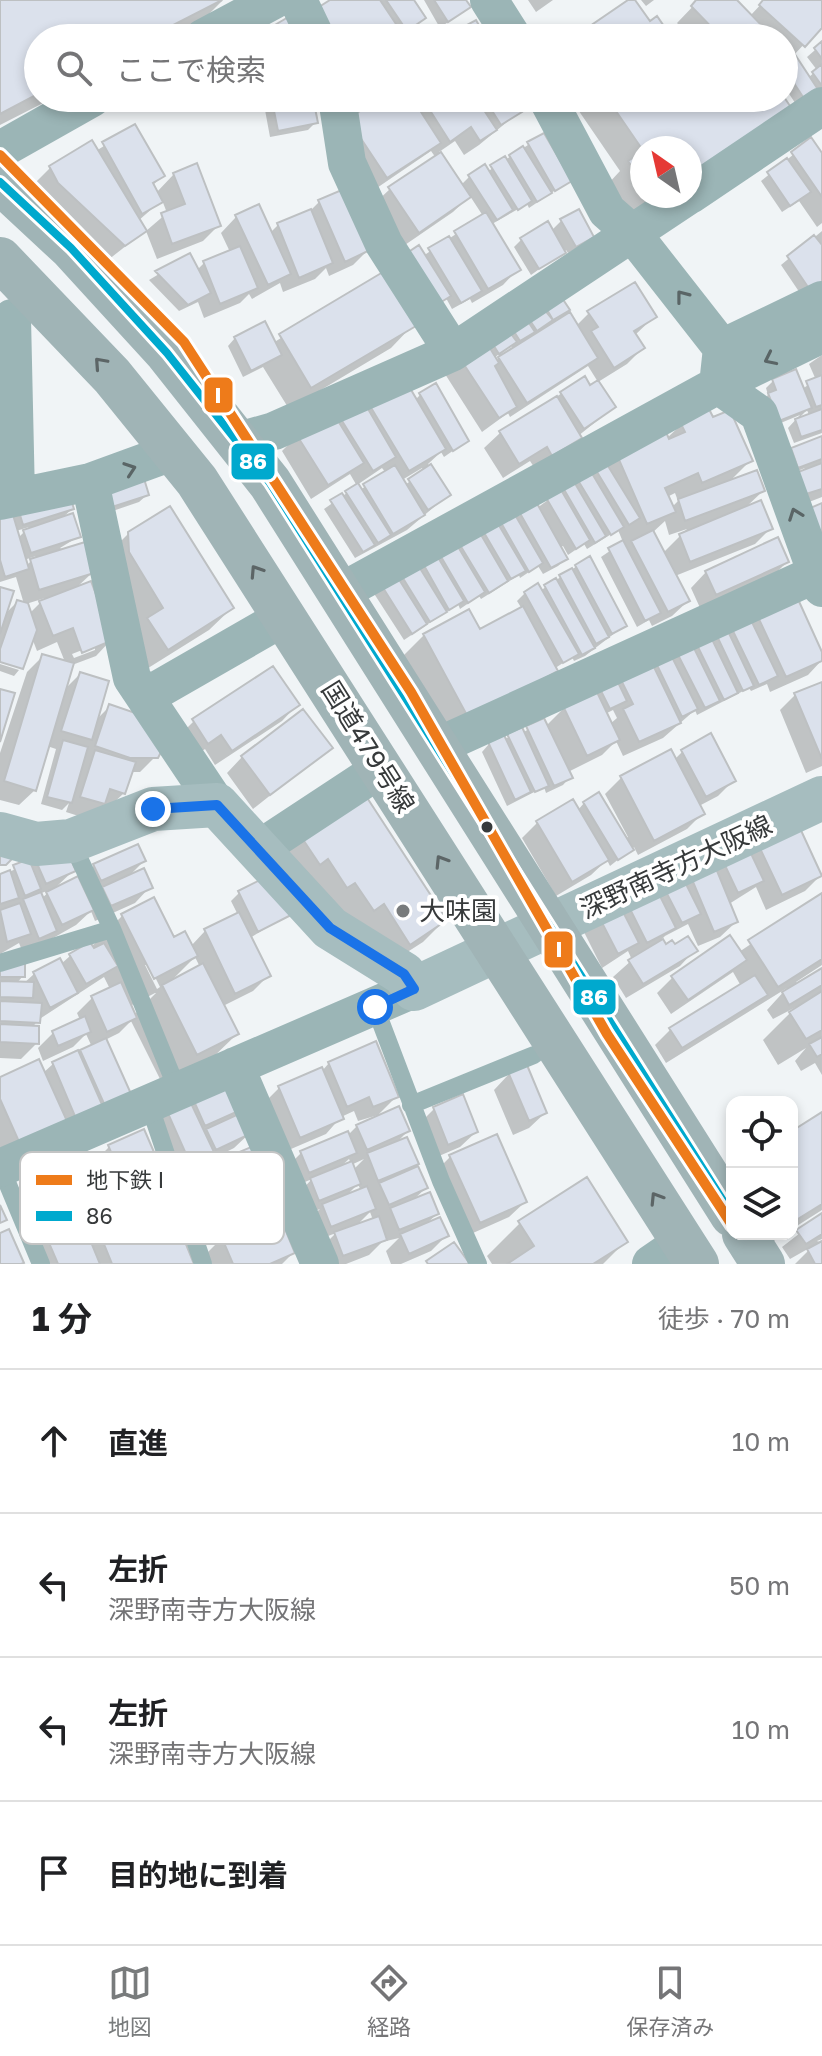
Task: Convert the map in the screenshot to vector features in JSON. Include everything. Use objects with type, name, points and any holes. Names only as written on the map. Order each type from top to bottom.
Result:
[{"type":"highway","points":[[0,182],[71,248],[167,353],[270,483],[726,1206]]},
{"type":"highway","name":"国道479号線","points":[[0,259],[75,334],[175,451],[286,616],[498,948],[677,1257]]},
{"type":"highway","points":[[748,1240],[763,1264]]},
{"type":"main road","points":[[0,834],[36,844],[71,841],[153,809],[217,805],[330,928],[404,974],[414,989]]},
{"type":"main road","name":"深野南寺方大阪線","points":[[414,989],[548,925],[818,810]]},
{"type":"street","points":[[229,24],[274,0]]},
{"type":"street","points":[[298,0],[309,24]]},
{"type":"street","points":[[489,0],[504,24]]},
{"type":"street","points":[[702,186],[822,106]]},
{"type":"street","points":[[0,150],[67,112]]},
{"type":"street","points":[[339,112],[347,163],[384,244],[453,352]]},
{"type":"street","points":[[554,112],[607,211],[632,233],[722,348],[718,385]]},
{"type":"street","points":[[235,442],[274,431],[453,352],[670,208]]},
{"type":"street","points":[[722,348],[822,300]]},
{"type":"street","points":[[12,318],[8,499],[90,482],[175,451]]},
{"type":"street","points":[[339,593],[718,385],[822,334]]},
{"type":"street","points":[[436,747],[820,577],[759,414],[718,385]]},
{"type":"street","points":[[90,482],[132,678],[217,805]]},
{"type":"street","points":[[145,697],[286,616]]},
{"type":"street","points":[[259,849],[382,768]]},
{"type":"street","points":[[37,1152],[414,989]]},
{"type":"street","points":[[235,1066],[272,1152]]},
{"type":"street","points":[[0,1168],[20,1159]]},
{"type":"street","points":[[284,1180],[320,1264]]},
{"type":"lane","points":[[71,841],[112,929],[176,1152]]},
{"type":"lane","points":[[0,963],[112,929]]},
{"type":"lane","points":[[375,1007],[411,1105],[478,1264]]},
{"type":"lane","points":[[411,1105],[534,1055]]},
{"type":"lane","points":[[0,1168],[20,1215]]},
{"type":"lane","points":[[32,1244],[41,1264]]},
{"type":"lane","points":[[198,1244],[203,1264]]},
{"type":"building","points":[[0,0],[222,0],[175,24],[24,24],[24,101],[0,114]]},
{"type":"building","points":[[330,0],[380,0],[396,24],[318,24],[311,12]]},
{"type":"building","points":[[386,0],[414,0],[426,18],[417,24],[402,24]]},
{"type":"building","points":[[434,0],[466,0],[471,7],[448,22]]},
{"type":"building","points":[[628,0],[635,0],[650,21],[657,16],[662,24],[593,24]]},
{"type":"building","points":[[696,0],[737,0],[760,24],[708,24],[691,6]]},
{"type":"building","points":[[763,0],[822,0],[822,28],[805,47],[798,41],[798,24],[780,24],[759,5]]},
{"type":"building","points":[[290,16],[295,24],[277,24]]},
{"type":"building","points":[[822,41],[822,59],[814,48]]},
{"type":"building","points":[[798,59],[821,94],[807,103],[798,89]]},
{"type":"building","points":[[822,64],[822,86],[812,72]]},
{"type":"building","points":[[274,112],[316,112],[318,123],[278,131]]},
{"type":"building","points":[[359,112],[421,112],[441,143],[387,178],[348,119]]},
{"type":"building","points":[[431,112],[485,112],[497,130],[480,141],[471,127],[450,142]]},
{"type":"building","points":[[493,112],[522,112],[501,125]]},
{"type":"building","points":[[617,112],[794,112],[702,175],[702,136],[633,136]]},
{"type":"building","points":[[135,124],[165,176],[153,183],[163,202],[142,214],[102,142]]},
{"type":"building","points":[[544,133],[572,181],[555,191],[527,142]]},
{"type":"building","points":[[811,137],[822,153],[822,197],[791,152]]},
{"type":"building","points":[[92,140],[147,231],[125,246],[58,183],[49,166]]},
{"type":"building","points":[[523,146],[552,193],[537,202],[509,155]]},
{"type":"building","points":[[441,152],[471,197],[419,233],[388,187]]},
{"type":"building","points":[[505,156],[532,201],[518,210],[490,165]]},
{"type":"building","points":[[787,158],[811,192],[790,206],[767,172]]},
{"type":"building","points":[[197,163],[221,226],[172,244],[161,213],[185,204],[173,173]]},
{"type":"building","points":[[485,164],[513,210],[497,220],[468,175]]},
{"type":"building","points":[[344,189],[370,250],[345,262],[318,200]]},
{"type":"building","points":[[259,204],[291,274],[268,285],[235,215]]},
{"type":"building","points":[[311,209],[333,263],[299,278],[277,223]]},
{"type":"building","points":[[579,209],[594,237],[576,247],[560,219]]},
{"type":"building","points":[[486,212],[521,270],[488,289],[454,231]]},
{"type":"building","points":[[548,221],[566,253],[539,269],[520,238]]},
{"type":"building","points":[[814,235],[822,245],[822,287],[812,293],[787,256]]},
{"type":"building","points":[[449,236],[482,291],[461,303],[428,248]]},
{"type":"building","points":[[419,245],[451,296],[433,307],[401,257]]},
{"type":"building","points":[[240,246],[258,288],[220,304],[203,261]]},
{"type":"building","points":[[190,253],[211,293],[188,305],[155,271]]},
{"type":"building","points":[[383,272],[416,326],[311,388],[279,334]]},
{"type":"building","points":[[635,282],[657,317],[634,331],[645,348],[614,368],[591,331],[598,327],[587,311]]},
{"type":"building","points":[[562,298],[570,310],[553,320],[546,308]]},
{"type":"building","points":[[544,309],[553,320],[537,331],[529,319]]},
{"type":"building","points":[[570,312],[598,358],[527,403],[498,357]]},
{"type":"building","points":[[527,320],[535,332],[520,341],[513,330]]},
{"type":"building","points":[[265,321],[282,355],[251,371],[234,337]]},
{"type":"building","points":[[509,331],[517,342],[499,354],[492,343]]},
{"type":"building","points":[[485,340],[499,363],[495,366],[517,407],[499,418],[459,357]]},
{"type":"building","points":[[796,369],[812,408],[779,421],[768,393],[776,390],[772,379]]},
{"type":"building","points":[[822,375],[822,405],[816,407],[806,381]]},
{"type":"building","points":[[585,376],[590,385],[598,380],[616,407],[584,429],[560,392]]},
{"type":"building","points":[[407,383],[446,449],[409,471],[370,406]]},
{"type":"building","points":[[436,383],[469,441],[453,451],[419,393]]},
{"type":"building","points":[[557,396],[582,438],[552,456],[547,447],[519,464],[499,431]]},
{"type":"building","points":[[364,402],[396,457],[373,471],[339,416]]},
{"type":"building","points":[[709,409],[713,417],[730,410],[753,461],[702,483],[698,473],[665,488],[676,512],[647,524],[613,446],[666,432],[669,439],[685,432],[680,422]]},
{"type":"building","points":[[822,409],[822,430],[801,437],[795,419]]},
{"type":"building","points":[[332,411],[364,463],[328,485],[296,434]]},
{"type":"building","points":[[822,436],[822,459],[798,468],[791,448]]},
{"type":"building","points":[[605,461],[640,518],[629,525],[594,467]]},
{"type":"building","points":[[822,463],[822,489],[806,494],[798,472]]},
{"type":"building","points":[[431,464],[451,495],[428,510],[408,479]]},
{"type":"building","points":[[395,465],[425,515],[393,534],[363,484]]},
{"type":"building","points":[[590,470],[624,527],[611,535],[576,477]]},
{"type":"building","points":[[757,470],[765,491],[685,521],[678,499]]},
{"type":"building","points":[[142,472],[149,495],[109,508],[101,485]]},
{"type":"building","points":[[573,480],[606,536],[595,543],[562,486]]},
{"type":"building","points":[[358,483],[391,535],[378,543],[345,491]]},
{"type":"building","points":[[560,488],[590,540],[576,549],[545,496]]},
{"type":"building","points":[[68,490],[74,509],[23,525],[17,505]]},
{"type":"building","points":[[342,493],[375,545],[363,552],[330,500]]},
{"type":"building","points":[[534,498],[568,559],[551,568],[517,508]]},
{"type":"building","points":[[761,500],[773,529],[690,562],[679,534]]},
{"type":"building","points":[[822,503],[822,539],[808,509]]},
{"type":"building","points":[[170,506],[234,608],[168,650],[147,618],[163,608],[129,552],[128,532]]},
{"type":"building","points":[[11,508],[29,569],[5,577],[0,560],[0,512]]},
{"type":"building","points":[[73,513],[81,537],[31,553],[23,530]]},
{"type":"building","points":[[514,513],[543,563],[529,572],[500,521]]},
{"type":"building","points":[[497,522],[526,571],[511,579],[483,531]]},
{"type":"building","points":[[653,530],[690,601],[668,612],[631,541]]},
{"type":"building","points":[[480,533],[508,581],[489,593],[460,545]]},
{"type":"building","points":[[778,537],[789,562],[716,595],[705,571]]},
{"type":"building","points":[[623,540],[661,613],[645,621],[608,548]]},
{"type":"building","points":[[85,542],[94,573],[39,590],[30,559]]},
{"type":"building","points":[[457,545],[485,592],[468,603],[440,555]]},
{"type":"building","points":[[436,554],[464,601],[449,610],[422,562]]},
{"type":"building","points":[[590,556],[627,626],[612,634],[575,565]]},
{"type":"building","points":[[418,565],[447,612],[430,622],[401,575]]},
{"type":"building","points":[[572,568],[609,637],[596,644],[559,575]]},
{"type":"building","points":[[395,573],[427,624],[412,634],[380,583]]},
{"type":"building","points":[[556,578],[595,648],[582,655],[544,585]]},
{"type":"building","points":[[91,581],[113,640],[82,653],[73,628],[53,636],[39,601]]},
{"type":"building","points":[[538,583],[579,654],[563,663],[524,592]]},
{"type":"building","points":[[0,587],[14,591],[0,634]]},
{"type":"building","points":[[797,597],[822,652],[822,661],[786,677],[757,615]]},
{"type":"building","points":[[17,600],[28,603],[37,630],[23,669],[0,662],[0,649]]},
{"type":"building","points":[[523,606],[558,671],[469,719],[423,634],[469,609],[480,629]]},
{"type":"building","points":[[750,618],[778,676],[759,685],[731,627]]},
{"type":"building","points":[[727,629],[754,686],[743,691],[716,634]]},
{"type":"building","points":[[710,635],[738,693],[724,700],[695,641]]},
{"type":"building","points":[[692,644],[720,701],[705,708],[676,651]]},
{"type":"building","points":[[42,654],[74,663],[36,791],[4,781]]},
{"type":"building","points":[[671,655],[698,709],[682,717],[656,663]]},
{"type":"building","points":[[653,665],[681,723],[639,742],[623,709],[633,704],[621,680]]},
{"type":"building","points":[[273,666],[300,705],[232,751],[221,735],[208,744],[192,719]]},
{"type":"building","points":[[80,672],[109,681],[92,740],[61,731]]},
{"type":"building","points":[[615,676],[627,701],[610,709],[598,685]]},
{"type":"building","points":[[822,682],[822,759],[794,693]]},
{"type":"building","points":[[0,689],[15,693],[0,742]]},
{"type":"building","points":[[596,690],[620,740],[587,756],[563,706]]},
{"type":"building","points":[[109,704],[150,718],[165,744],[158,758],[130,758],[95,746]]},
{"type":"building","points":[[303,709],[333,748],[270,795],[241,756]]},
{"type":"building","points":[[544,718],[573,778],[554,786],[526,726]]},
{"type":"building","points":[[522,727],[549,786],[535,792],[507,734]]},
{"type":"building","points":[[711,733],[736,781],[706,797],[681,750]]},
{"type":"building","points":[[504,735],[531,792],[515,800],[488,742]]},
{"type":"building","points":[[63,740],[88,747],[72,803],[47,797]]},
{"type":"building","points":[[671,749],[705,814],[654,841],[620,776]]},
{"type":"building","points":[[95,750],[136,762],[125,794],[110,789],[105,804],[80,797]]},
{"type":"building","points":[[362,790],[447,920],[410,945],[384,904],[374,911],[355,883],[347,888],[328,859],[320,865],[298,832]]},
{"type":"building","points":[[599,792],[634,850],[618,860],[583,802]]},
{"type":"building","points":[[573,799],[609,860],[572,882],[536,821]]},
{"type":"building","points":[[799,826],[822,876],[782,895],[758,844]]},
{"type":"building","points":[[0,840],[13,858],[6,865],[0,865]]},
{"type":"building","points":[[138,844],[146,861],[101,881],[93,864]]},
{"type":"building","points":[[747,845],[764,881],[738,893],[721,857]]},
{"type":"building","points":[[65,846],[76,871],[46,884],[35,859]]},
{"type":"building","points":[[29,859],[41,889],[25,896],[13,865]]},
{"type":"building","points":[[713,861],[738,922],[714,932],[688,870]]},
{"type":"building","points":[[144,868],[153,888],[111,906],[102,887]]},
{"type":"building","points":[[10,870],[19,898],[0,904],[0,874]]},
{"type":"building","points":[[272,874],[293,914],[258,932],[238,891]]},
{"type":"building","points":[[78,876],[94,910],[62,925],[46,892]]},
{"type":"building","points":[[682,876],[701,914],[682,923],[663,886]]},
{"type":"building","points":[[655,886],[676,928],[647,943],[626,901]]},
{"type":"building","points":[[41,892],[57,931],[39,939],[23,899]]},
{"type":"building","points":[[822,893],[822,959],[778,987],[748,940]]},
{"type":"building","points":[[154,897],[174,937],[185,931],[198,956],[154,979],[121,914]]},
{"type":"building","points":[[20,903],[31,934],[7,942],[0,910]]},
{"type":"building","points":[[619,904],[639,943],[618,954],[598,915]]},
{"type":"building","points":[[239,912],[271,976],[235,994],[204,929]]},
{"type":"building","points":[[730,935],[747,960],[688,1000],[671,976]]},
{"type":"building","points":[[688,936],[698,951],[643,984],[628,960],[663,939],[666,944],[672,940],[675,944]]},
{"type":"building","points":[[90,942],[94,948],[104,943],[118,966],[86,984],[69,954]]},
{"type":"building","points":[[60,958],[78,993],[50,1008],[33,972]]},
{"type":"building","points":[[25,963],[25,977],[0,977],[0,964]]},
{"type":"building","points":[[203,963],[239,1034],[197,1055],[162,985]]},
{"type":"building","points":[[822,968],[822,985],[789,1005],[782,992]]},
{"type":"building","points":[[755,975],[768,995],[682,1048],[669,1028]]},
{"type":"building","points":[[0,981],[34,982],[33,998],[0,997]]},
{"type":"building","points":[[121,982],[137,1018],[107,1032],[91,996]]},
{"type":"building","points":[[822,991],[822,1030],[806,1039],[789,1012]]},
{"type":"building","points":[[0,1001],[42,1003],[40,1023],[0,1021]]},
{"type":"building","points":[[85,1016],[91,1032],[58,1046],[52,1031]]},
{"type":"building","points":[[0,1024],[39,1026],[39,1044],[0,1042]]},
{"type":"building","points":[[822,1037],[822,1054],[817,1057],[809,1044]]},
{"type":"building","points":[[106,1038],[132,1096],[106,1108],[80,1050]]},
{"type":"building","points":[[376,1041],[399,1097],[373,1107],[369,1097],[347,1107],[328,1062]]},
{"type":"building","points":[[78,1050],[104,1109],[77,1121],[52,1062]]},
{"type":"building","points":[[39,1059],[67,1121],[20,1144],[0,1099],[0,1077]]},
{"type":"building","points":[[527,1065],[547,1113],[529,1121],[508,1072]]},
{"type":"building","points":[[322,1067],[344,1119],[300,1138],[278,1086]]},
{"type":"building","points":[[220,1087],[235,1090],[243,1109],[205,1126],[193,1099]]},
{"type":"building","points":[[463,1094],[478,1132],[448,1145],[433,1107]]},
{"type":"building","points":[[189,1099],[214,1152],[185,1152],[166,1109]]},
{"type":"building","points":[[399,1106],[410,1131],[367,1150],[356,1125]]},
{"type":"building","points":[[243,1112],[252,1133],[216,1150],[206,1129]]},
{"type":"building","points":[[822,1112],[822,1204],[798,1219],[798,1168],[798,1127]]},
{"type":"building","points":[[144,1129],[154,1152],[111,1152],[108,1145]]},
{"type":"building","points":[[348,1131],[357,1153],[309,1173],[300,1151]]},
{"type":"building","points":[[497,1134],[527,1202],[480,1223],[449,1155]]},
{"type":"building","points":[[407,1137],[419,1164],[378,1181],[367,1153]]},
{"type":"building","points":[[256,1145],[259,1152],[239,1152]]},
{"type":"building","points":[[352,1161],[361,1184],[319,1201],[310,1178]]},
{"type":"building","points":[[418,1166],[428,1188],[389,1205],[379,1183]]},
{"type":"building","points":[[587,1177],[628,1242],[593,1264],[507,1264],[534,1246],[518,1221]]},
{"type":"building","points":[[367,1186],[376,1209],[331,1227],[322,1204]]},
{"type":"building","points":[[430,1192],[439,1214],[399,1230],[390,1208]]},
{"type":"building","points":[[0,1205],[7,1220],[0,1223]]},
{"type":"building","points":[[822,1213],[822,1234],[806,1244],[798,1229]]},
{"type":"building","points":[[379,1216],[387,1240],[343,1256],[334,1232]]},
{"type":"building","points":[[440,1217],[449,1236],[409,1254],[400,1234]]},
{"type":"building","points":[[284,1226],[295,1253],[270,1264],[233,1264],[224,1244],[284,1244]]},
{"type":"building","points":[[9,1229],[24,1263],[0,1264],[0,1233]]},
{"type":"building","points":[[822,1241],[822,1264],[815,1264],[807,1249]]},
{"type":"building","points":[[454,1242],[470,1264],[428,1264],[426,1261]]},
{"type":"building","points":[[49,1244],[92,1244],[100,1264],[58,1264]]},
{"type":"building","points":[[104,1244],[186,1244],[194,1264],[112,1264]]},
{"type":"metro line","name":"I","points":[[0,155],[184,342],[411,692],[607,1034],[726,1216]]},
{"type":"transit line","name":"86","points":[[0,182],[71,248],[167,353],[270,483],[726,1205]]},
{"type":"place","name":"大味園","points":[[403,911]]},
{"type":"route","points":[[153,809],[217,805],[330,928],[404,974],[414,989],[375,1007]]}]
